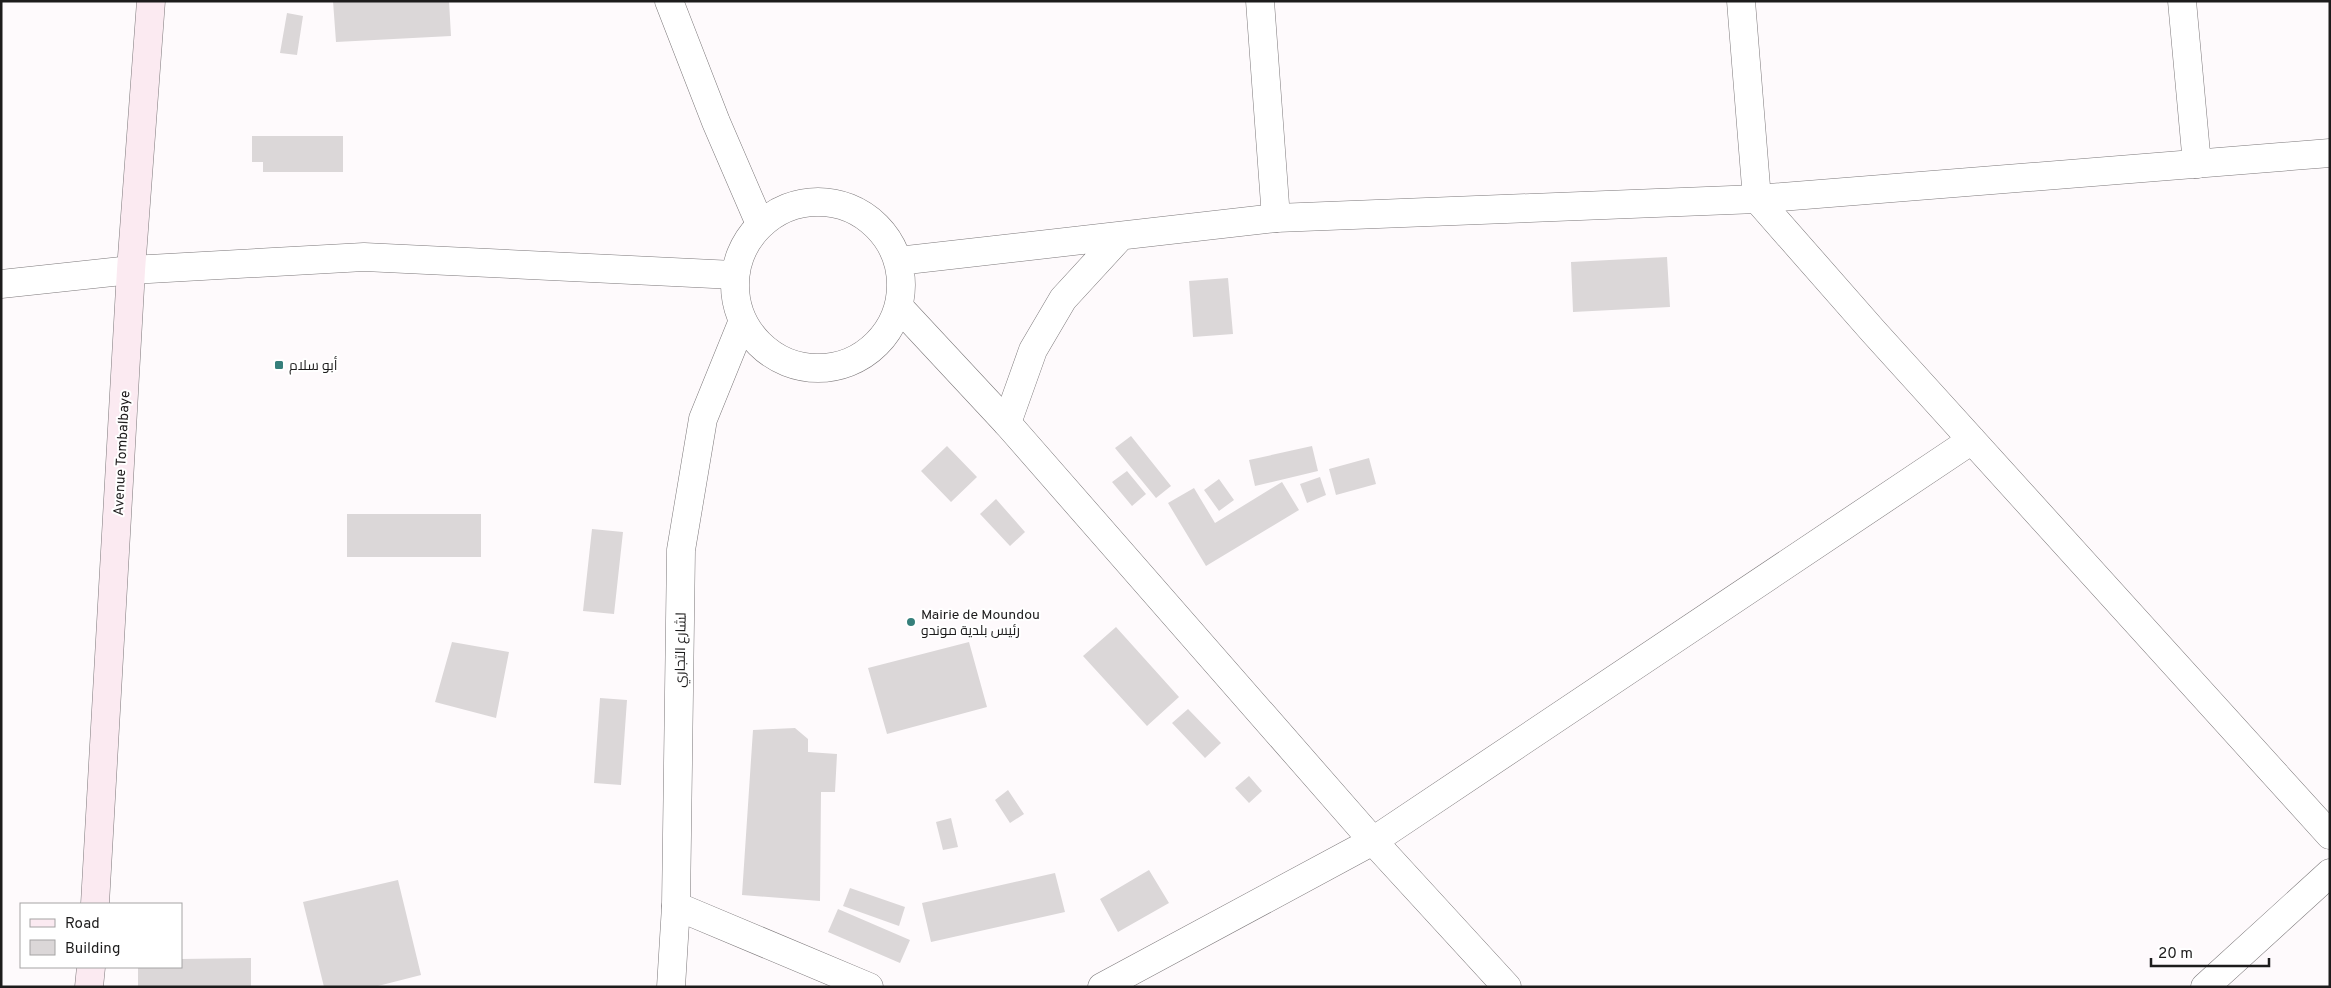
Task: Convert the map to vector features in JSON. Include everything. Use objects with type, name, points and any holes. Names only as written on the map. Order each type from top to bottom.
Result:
[{"type":"main road","name":"Avenue Tombalbaye","points":[[95,903],[131,270],[151,1]]},
{"type":"main road","points":[[90,987],[91,968]]},
{"type":"street","points":[[669,1],[716,122],[760,224]]},
{"type":"street","points":[[1260,1],[1276,218]]},
{"type":"street","points":[[1741,1],[1757,199],[1972,440],[2330,835]]},
{"type":"street","points":[[2182,1],[2197,164]]},
{"type":"street","points":[[898,261],[1276,218],[1757,199],[2330,153]]},
{"type":"street","points":[[811,202],[839,204],[865,216],[886,236],[898,261],[902,284],[899,307],[884,337],[859,358],[826,369],[793,365],[764,349],[742,323],[734,300],[734,275],[742,248],[760,224],[784,209],[811,202]]},
{"type":"street","points":[[1007,423],[1033,350],[1063,299],[1120,237]]},
{"type":"street","points":[[1,284],[131,270],[364,257],[734,275]]},
{"type":"street","points":[[899,307],[1007,423],[1373,841],[1507,987]]},
{"type":"street","name":"لشارع التجاري","points":[[670,987],[676,906],[681,550],[703,419],[742,323]]},
{"type":"street","points":[[1102,987],[1373,841],[1972,440]]},
{"type":"street","points":[[2205,987],[2330,873]]},
{"type":"street","points":[[676,906],[869,987]]},
{"type":"building","points":[[333,1],[449,1],[451,36],[336,42]]},
{"type":"building","points":[[287,13],[303,16],[297,55],[280,53]]},
{"type":"building","points":[[252,136],[343,136],[343,172],[263,172],[263,162],[252,162]]},
{"type":"building","points":[[1667,257],[1670,307],[1573,312],[1571,262]]},
{"type":"building","points":[[1228,278],[1233,334],[1193,337],[1189,281]]},
{"type":"building","points":[[1131,436],[1171,486],[1156,498],[1115,448]]},
{"type":"building","points":[[947,446],[977,477],[951,502],[921,471]]},
{"type":"building","points":[[1312,446],[1318,471],[1255,486],[1249,460]]},
{"type":"building","points":[[1369,458],[1376,484],[1336,495],[1329,469]]},
{"type":"building","points":[[1127,471],[1146,494],[1132,506],[1112,482]]},
{"type":"building","points":[[1320,477],[1326,495],[1307,503],[1300,484]]},
{"type":"building","points":[[1219,479],[1234,500],[1219,511],[1204,490]]},
{"type":"building","points":[[1282,482],[1299,510],[1206,566],[1168,503],[1194,488],[1215,523]]},
{"type":"building","points":[[996,499],[1025,532],[1010,546],[980,514]]},
{"type":"building","points":[[347,514],[481,514],[481,557],[347,557]]},
{"type":"building","points":[[592,529],[623,532],[614,614],[583,611]]},
{"type":"building","points":[[1116,627],[1179,697],[1147,726],[1083,656]]},
{"type":"building","points":[[452,642],[509,652],[496,718],[435,702]]},
{"type":"building","points":[[969,642],[987,707],[887,734],[868,668]]},
{"type":"building","points":[[600,698],[627,700],[621,785],[594,783]]},
{"type":"building","points":[[1188,709],[1221,743],[1205,758],[1172,723]]},
{"type":"building","points":[[795,728],[808,739],[808,752],[837,754],[835,792],[821,792],[820,901],[742,895],[753,730]]},
{"type":"building","points":[[1249,776],[1262,791],[1249,803],[1235,788]]},
{"type":"building","points":[[1008,790],[1024,814],[1010,823],[995,800]]},
{"type":"building","points":[[951,818],[958,847],[943,850],[936,822]]},
{"type":"building","points":[[1149,870],[1169,903],[1118,932],[1100,899]]},
{"type":"building","points":[[1055,873],[1065,912],[931,942],[922,903]]},
{"type":"building","points":[[398,880],[421,975],[374,987],[324,987],[303,902]]},
{"type":"building","points":[[850,888],[905,907],[899,926],[843,906]]},
{"type":"building","points":[[838,909],[910,940],[900,963],[828,932]]},
{"type":"building","points":[[251,958],[251,987],[138,987],[138,968],[182,968],[182,959]]},
{"type":"place","name":"أبو سلام","points":[[279,365]]},
{"type":"place","name":"Mairie de Moundou رئيس بلدية موندو","points":[[911,622]]}]
